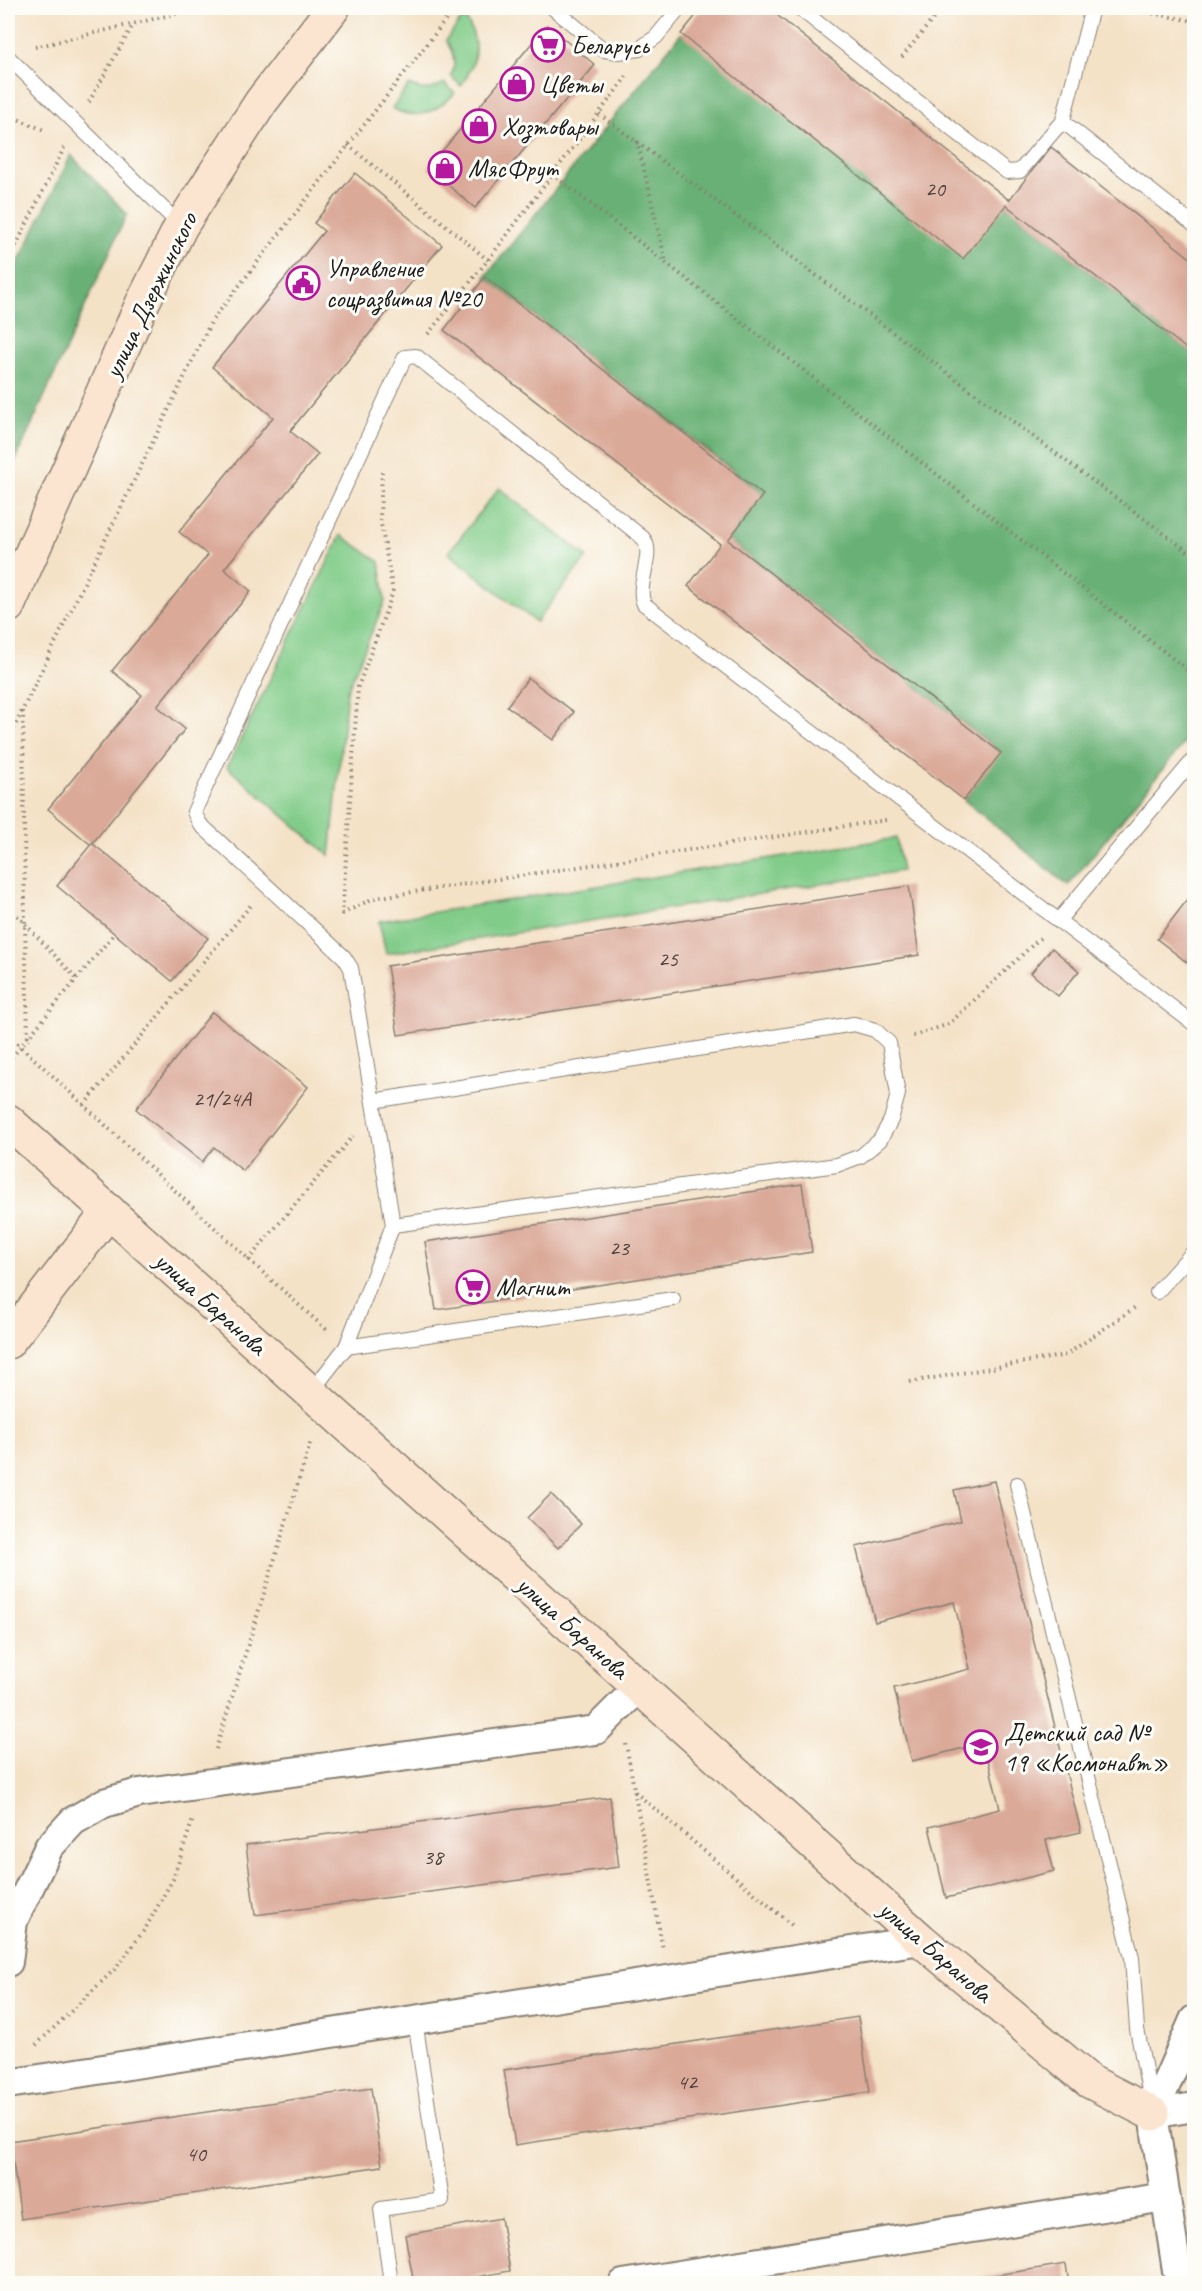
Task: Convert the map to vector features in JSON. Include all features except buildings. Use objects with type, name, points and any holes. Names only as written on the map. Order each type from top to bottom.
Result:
[{"type":"street","name":"улица Дзержинского","points":[[8,606],[142,304],[181,226],[261,102],[333,8]]},
{"type":"street","name":"улица Баранова","points":[[8,1120],[921,1940],[1089,2081],[1153,2114]]},
{"type":"street","points":[[8,1342],[109,1211]]},
{"type":"street","points":[[8,1962],[10,1922],[49,1847],[73,1821],[104,1803],[139,1793],[596,1730],[639,1687]]},
{"type":"street","points":[[8,2084],[921,1940]]},
{"type":"street","points":[[1179,2283],[1153,2114],[1194,2020]]},
{"type":"street","points":[[1153,2114],[1194,2107]]},
{"type":"street","points":[[623,2283],[1166,2198]]},
{"type":"lane","points":[[553,8],[603,50],[619,52],[639,49],[656,37],[680,8]]},
{"type":"lane","points":[[799,8],[1008,172],[1020,171],[1062,124],[1092,8]]},
{"type":"lane","points":[[8,57],[181,226]]},
{"type":"lane","points":[[1062,124],[1066,124],[1194,225]]},
{"type":"lane","points":[[311,1392],[346,1347],[393,1225],[351,968],[339,952],[200,824],[194,812],[402,361],[410,356],[416,356],[643,538],[647,548],[641,591],[644,604],[1194,1024]]},
{"type":"lane","points":[[1058,921],[1194,759]]},
{"type":"lane","points":[[374,1106],[854,1024],[875,1030],[889,1043],[898,1094],[891,1120],[880,1140],[861,1156],[837,1165],[393,1225]]},
{"type":"lane","points":[[1157,1292],[1194,1251]]},
{"type":"lane","points":[[346,1347],[673,1299]]},
{"type":"lane","points":[[1017,1484],[1132,1958],[1137,2029],[1153,2114]]},
{"type":"lane","points":[[391,2283],[381,2209],[442,2200],[415,2020]]},
{"type":"path","points":[[30,48],[200,8]]},
{"type":"path","points":[[8,740],[211,322],[455,8]]},
{"type":"path","points":[[886,76],[942,8]]},
{"type":"path","points":[[1123,8],[1194,21]]},
{"type":"path","points":[[410,356],[488,260],[656,37]]},
{"type":"path","points":[[599,114],[1194,556]]},
{"type":"path","points":[[636,141],[667,263]]},
{"type":"path","points":[[348,145],[488,260]]},
{"type":"path","points":[[552,174],[1194,675]]},
{"type":"path","points":[[339,952],[358,687],[393,592],[380,518],[382,471]]},
{"type":"path","points":[[23,708],[28,1037]]},
{"type":"path","points":[[342,914],[374,898],[919,815]]},
{"type":"path","points":[[84,1105],[267,886]]},
{"type":"path","points":[[8,902],[9,909],[77,979]]},
{"type":"path","points":[[889,1043],[949,1024],[1058,921]]},
{"type":"path","points":[[8,1062],[114,934]]},
{"type":"path","points":[[8,1035],[248,1260],[346,1347]]},
{"type":"path","points":[[248,1260],[374,1106]]},
{"type":"path","points":[[909,1382],[1066,1355],[1157,1292]]},
{"type":"path","points":[[33,2048],[116,1968],[145,1929],[173,1879],[205,1784],[311,1440],[311,1392]]},
{"type":"path","points":[[626,1740],[668,1980]]},
{"type":"path","points":[[635,1792],[826,1955]]},
{"type":"green space","points":[[464,16],[473,34],[475,51],[471,68],[461,86],[451,76],[454,66],[453,57],[446,40]]},
{"type":"green space","points":[[682,32],[681,34],[1006,205],[1194,355],[1194,731],[1068,886],[964,800],[1000,752],[728,540],[763,494],[485,277]]},
{"type":"green space","points":[[444,83],[455,93],[433,110],[426,113],[409,114],[392,108],[409,85],[427,89]]},
{"type":"green space","points":[[71,155],[127,214],[8,477],[8,283]]},
{"type":"green space","points":[[499,488],[587,557],[536,622],[448,553]]},
{"type":"green space","points":[[341,535],[380,562],[385,601],[347,691],[330,856],[227,767]]},
{"type":"green space","points":[[896,838],[902,871],[386,954],[379,921]]},
{"type":"place","name":"Беларусь","points":[[548,45]]},
{"type":"place","name":"Цветы","points":[[517,84]]},
{"type":"place","name":"Хозтовары","points":[[479,126]]},
{"type":"place","name":"МясФрут","points":[[445,168]]},
{"type":"place","name":"Управление соцразвития №20","points":[[303,283]]},
{"type":"place","name":"Магнит","points":[[473,1287]]},
{"type":"place","name":"Детский сад № 19 «Космонавт»","points":[[981,1747]]}]
